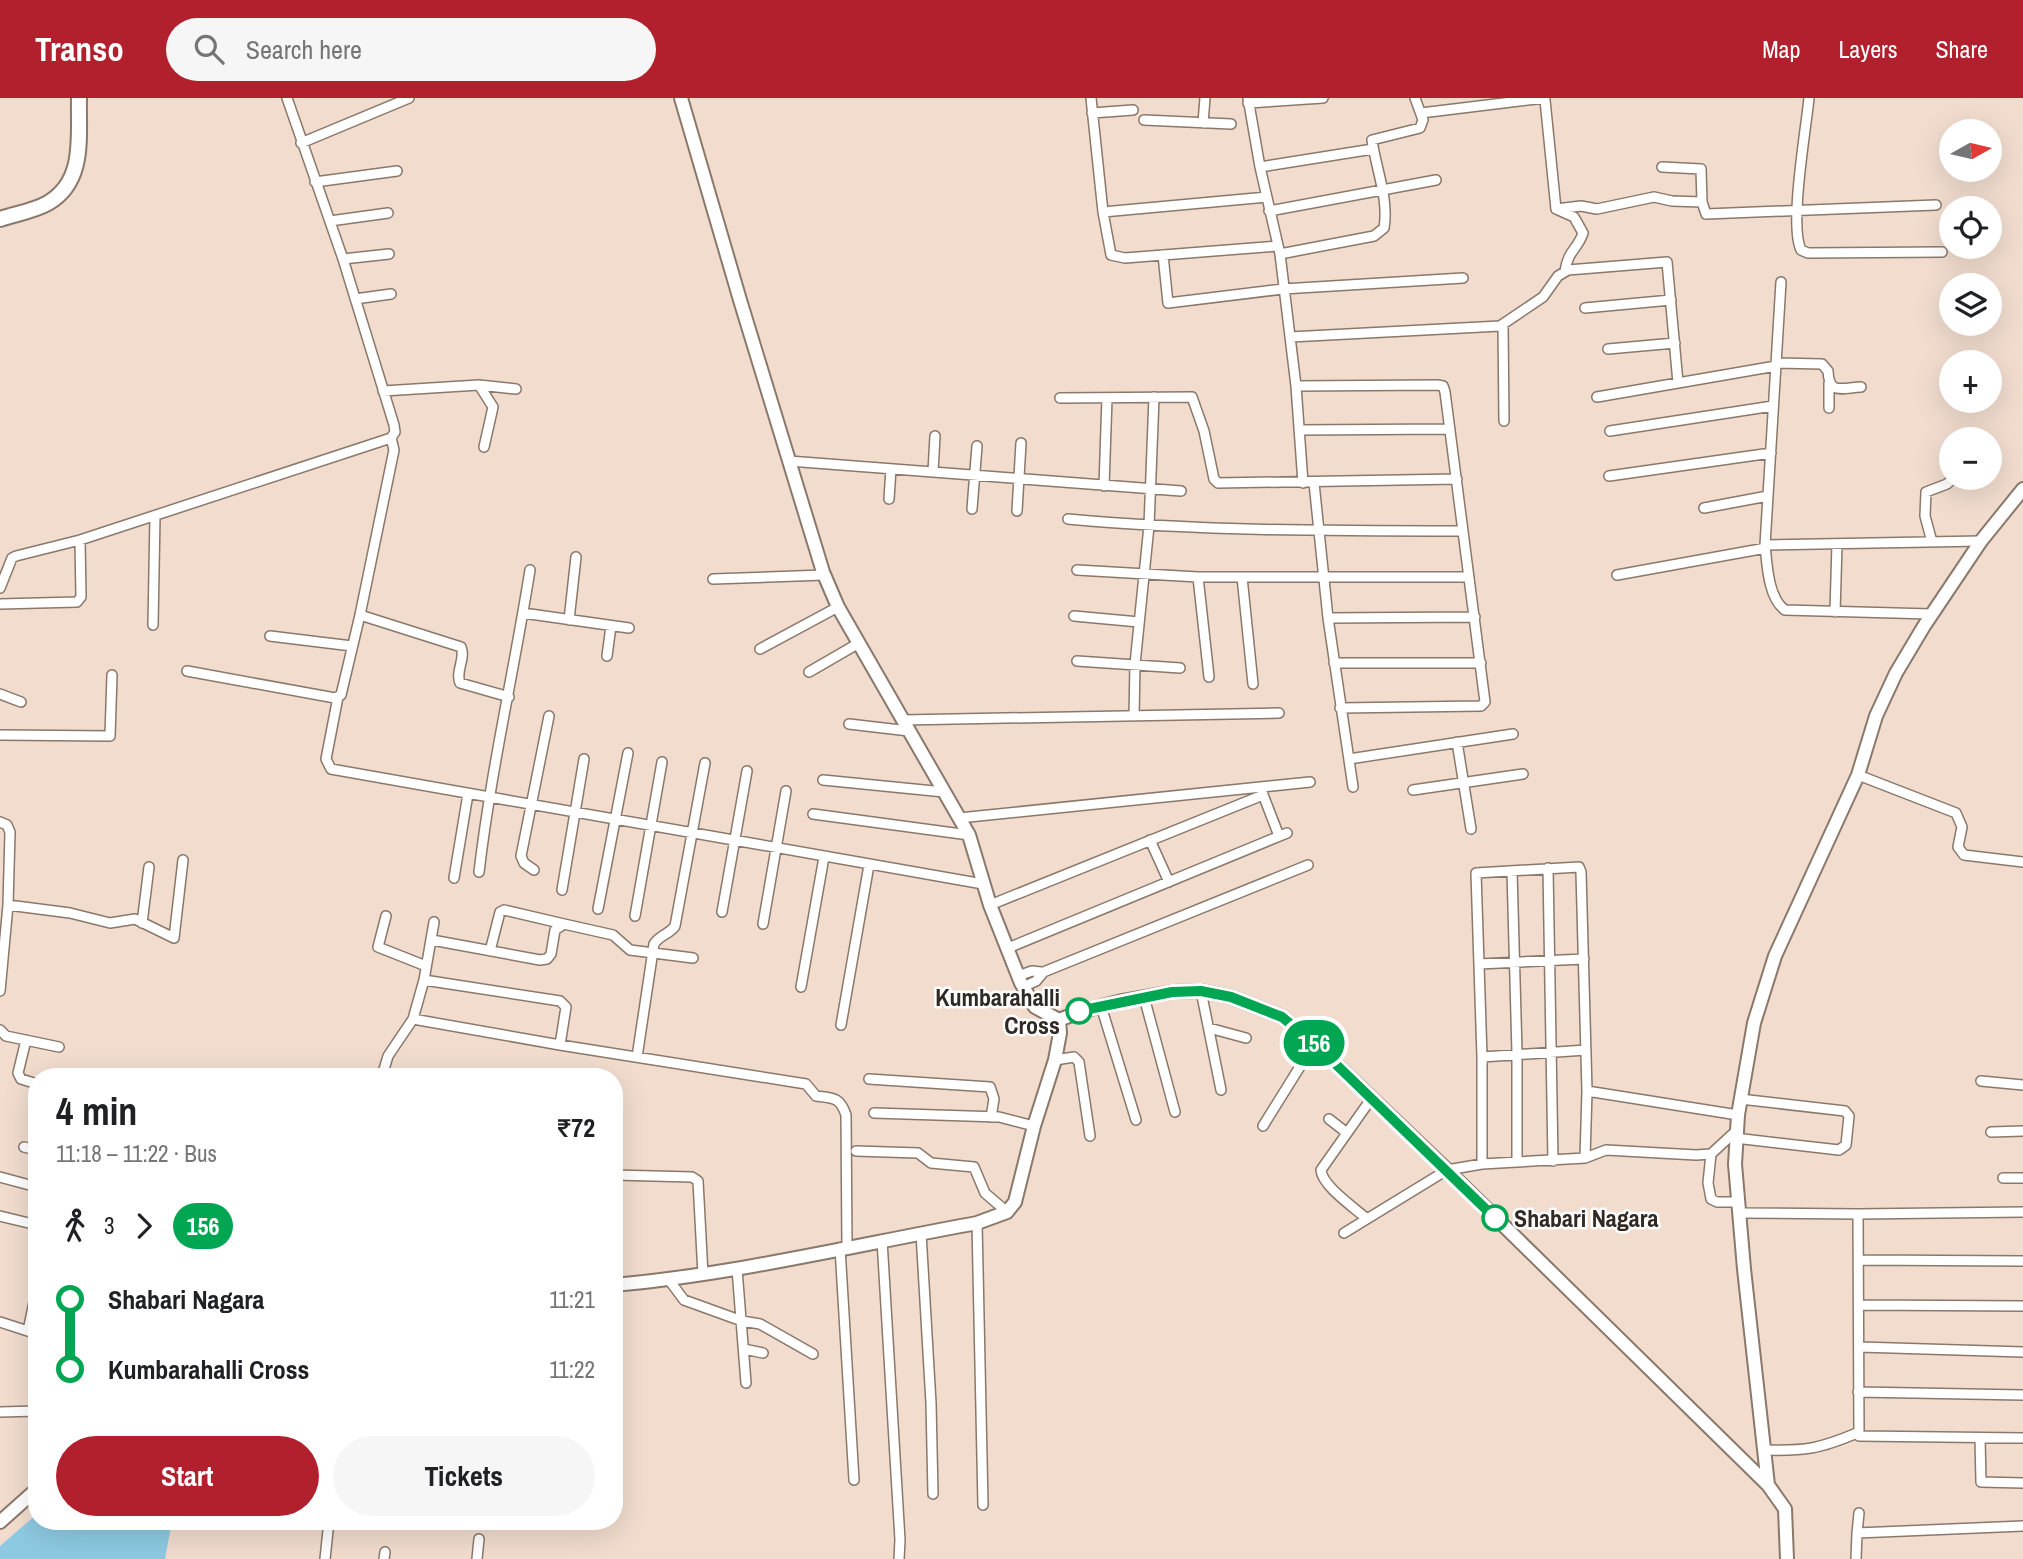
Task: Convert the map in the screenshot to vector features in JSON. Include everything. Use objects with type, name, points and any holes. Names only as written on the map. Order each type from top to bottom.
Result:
[{"type":"main road","points":[[0,219],[46,204],[69,184],[76,169],[79,98]]},
{"type":"street","points":[[0,588],[12,558],[16,555],[80,540],[155,516],[391,438],[395,432],[343,260],[287,98]]},
{"type":"street","points":[[301,144],[391,102],[409,98]]},
{"type":"street","points":[[681,98],[824,575],[838,607],[968,835],[990,905],[1021,982],[1035,1007],[1059,1020]]},
{"type":"street","points":[[1091,98],[1103,212],[1111,255],[1125,258],[1279,250],[1374,236],[1384,228],[1382,191],[1373,139],[1420,128],[1421,113],[1415,98]]},
{"type":"street","points":[[1203,123],[1205,98]]},
{"type":"street","points":[[1303,483],[1296,386],[1279,250],[1259,167],[1248,100],[1323,98]]},
{"type":"street","points":[[1809,98],[1797,209],[1798,243],[1804,253],[1939,252]]},
{"type":"street","points":[[1421,113],[1545,99],[1556,209]]},
{"type":"street","points":[[1092,113],[1133,110]]},
{"type":"street","points":[[1144,120],[1231,124]]},
{"type":"street","points":[[1259,167],[1373,149]]},
{"type":"street","points":[[1662,167],[1701,169],[1702,202],[1706,214],[1936,205]]},
{"type":"street","points":[[315,182],[397,172]]},
{"type":"street","points":[[1269,211],[1436,180]]},
{"type":"street","points":[[1103,212],[1267,197]]},
{"type":"street","points":[[1556,209],[1581,206],[1597,209],[1654,197],[1672,201],[1702,202]]},
{"type":"street","points":[[1290,337],[1503,326],[1543,297],[1565,271],[1567,257],[1581,242],[1583,233],[1574,217],[1556,209]]},
{"type":"street","points":[[330,221],[388,213]]},
{"type":"street","points":[[343,260],[389,254]]},
{"type":"street","points":[[1163,255],[1168,303],[1283,289],[1463,278]]},
{"type":"street","points":[[1565,271],[1667,262],[1678,383]]},
{"type":"street","points":[[1781,282],[1765,547],[1767,571],[1777,604],[1782,608],[1835,612],[1931,614]]},
{"type":"street","points":[[355,299],[391,294]]},
{"type":"street","points":[[1585,308],[1671,300]]},
{"type":"street","points":[[1503,326],[1504,421]]},
{"type":"street","points":[[1608,349],[1675,343]]},
{"type":"street","points":[[1597,397],[1776,365],[1822,364],[1828,371],[1829,408]]},
{"type":"street","points":[[1829,383],[1836,389],[1861,387]]},
{"type":"street","points":[[383,391],[479,385],[516,389]]},
{"type":"street","points":[[479,385],[493,407],[484,447]]},
{"type":"street","points":[[1296,386],[1443,386],[1457,480],[1485,702],[1481,706],[1340,708]]},
{"type":"street","points":[[1134,716],[1135,664],[1149,526],[1154,397]]},
{"type":"street","points":[[1060,398],[1193,399],[1204,431],[1215,482],[1457,480]]},
{"type":"street","points":[[1104,486],[1107,398]]},
{"type":"street","points":[[1610,431],[1773,406]]},
{"type":"street","points":[[1299,430],[1450,429]]},
{"type":"street","points":[[933,472],[935,436]]},
{"type":"street","points":[[391,438],[394,450],[360,615],[338,697],[326,759],[331,769],[983,884]]},
{"type":"street","points":[[1017,511],[1021,443]]},
{"type":"street","points":[[972,509],[978,446]]},
{"type":"street","points":[[1609,476],[1771,453]]},
{"type":"street","points":[[789,461],[1181,491]]},
{"type":"street","points":[[889,499],[891,469]]},
{"type":"street","points":[[1314,483],[1328,618],[1353,788]]},
{"type":"street","points":[[1932,542],[1925,516],[1926,492],[1939,487]]},
{"type":"street","points":[[1768,1485],[1738,1207],[1736,1135],[1754,1023],[1775,956],[1858,775],[1876,716],[1896,673],[1931,614],[1981,541],[2023,489]]},
{"type":"street","points":[[1704,508],[1768,496]]},
{"type":"street","points":[[153,625],[155,516]]},
{"type":"street","points":[[1068,519],[1149,526],[1320,531],[1463,531]]},
{"type":"street","points":[[0,604],[77,602],[81,597],[80,540]]},
{"type":"street","points":[[1617,575],[1765,547],[1981,541]]},
{"type":"street","points":[[1835,612],[1837,544]]},
{"type":"street","points":[[569,620],[576,557]]},
{"type":"street","points":[[479,872],[488,798],[509,697],[530,570]]},
{"type":"street","points":[[1077,570],[1198,577],[1469,577]]},
{"type":"street","points":[[713,579],[824,575]]},
{"type":"street","points":[[1198,577],[1209,677]]},
{"type":"street","points":[[1242,577],[1253,684]]},
{"type":"street","points":[[760,649],[838,607]]},
{"type":"street","points":[[523,613],[629,628]]},
{"type":"street","points":[[360,615],[461,647],[463,655],[458,674],[460,683],[509,697]]},
{"type":"street","points":[[1074,616],[1139,622]]},
{"type":"street","points":[[1328,618],[1475,617]]},
{"type":"street","points":[[607,656],[611,626]]},
{"type":"street","points":[[270,636],[352,646]]},
{"type":"street","points":[[809,672],[859,643]]},
{"type":"street","points":[[1077,661],[1180,668]]},
{"type":"street","points":[[1334,663],[1480,663]]},
{"type":"street","points":[[187,671],[338,697]]},
{"type":"street","points":[[0,735],[110,736],[111,675]]},
{"type":"street","points":[[0,694],[21,702]]},
{"type":"street","points":[[849,724],[906,725],[1279,713]]},
{"type":"street","points":[[534,870],[524,863],[521,856],[548,716]]},
{"type":"street","points":[[1349,759],[1513,734]]},
{"type":"street","points":[[1457,742],[1471,829]]},
{"type":"street","points":[[598,909],[628,753]]},
{"type":"street","points":[[562,890],[584,759]]},
{"type":"street","points":[[635,916],[662,762]]},
{"type":"street","points":[[636,1057],[654,944],[657,938],[675,926],[705,763]]},
{"type":"street","points":[[722,912],[747,771]]},
{"type":"street","points":[[1413,790],[1523,774]]},
{"type":"street","points":[[1858,775],[1956,813],[1962,827],[1958,847],[1964,855],[2023,862]]},
{"type":"street","points":[[823,780],[944,792]]},
{"type":"street","points":[[959,818],[1261,791],[1310,782]]},
{"type":"street","points":[[763,924],[786,791]]},
{"type":"street","points":[[1008,948],[1283,835],[1261,791]]},
{"type":"street","points":[[990,905],[1150,840],[1261,791]]},
{"type":"street","points":[[454,877],[468,794]]},
{"type":"street","points":[[813,814],[968,835]]},
{"type":"street","points":[[0,822],[7,825],[10,832],[8,905],[0,991]]},
{"type":"street","points":[[1150,840],[1169,882]]},
{"type":"street","points":[[801,987],[824,857]]},
{"type":"street","points":[[8,905],[70,913],[110,923],[139,921],[174,938],[183,860]]},
{"type":"street","points":[[1021,982],[1036,981],[1041,973],[1308,864]]},
{"type":"street","points":[[841,1025],[869,865]]},
{"type":"street","points":[[1482,1164],[1482,1057],[1476,873],[1575,866],[1579,867],[1581,872],[1584,959],[1587,1091],[1585,1158]]},
{"type":"street","points":[[139,921],[149,867]]},
{"type":"street","points":[[1548,868],[1553,1161]]},
{"type":"street","points":[[1512,871],[1517,1162]]},
{"type":"street","points":[[490,951],[500,912],[504,910],[613,935],[629,950],[693,958]]},
{"type":"street","points":[[386,916],[378,947],[426,966]]},
{"type":"street","points":[[384,1068],[388,1056],[414,1020],[434,922]]},
{"type":"street","points":[[432,940],[540,960],[547,959],[551,954],[555,930],[564,924]]},
{"type":"street","points":[[1479,964],[1584,959]]},
{"type":"street","points":[[424,980],[560,1001],[566,1007],[560,1045]]},
{"type":"street","points":[[1059,1020],[1101,1006],[1144,997],[1201,991],[1231,997],[1282,1017],[1447,1170],[1768,1485],[1785,1509],[1787,1559]]},
{"type":"street","points":[[1201,991],[1222,1090]]},
{"type":"street","points":[[1144,997],[1175,1112]]},
{"type":"street","points":[[1101,1006],[1136,1120]]},
{"type":"street","points":[[414,1020],[806,1084],[816,1096],[837,1100],[842,1104],[846,1115],[844,1247],[854,1480]]},
{"type":"street","points":[[623,1284],[737,1269],[977,1223],[1007,1212],[1015,1202],[1034,1126],[1055,1060],[1060,1034],[1059,1020]]},
{"type":"street","points":[[1209,1028],[1246,1038]]},
{"type":"street","points":[[0,1030],[6,1036],[59,1047]]},
{"type":"street","points":[[26,1040],[18,1073],[22,1079],[28,1081]]},
{"type":"street","points":[[1263,1126],[1314,1044]]},
{"type":"street","points":[[1482,1057],[1586,1049]]},
{"type":"street","points":[[1055,1060],[1074,1057],[1079,1062],[1090,1136]]},
{"type":"street","points":[[869,1079],[990,1087],[994,1099],[991,1117]]},
{"type":"street","points":[[1981,1081],[2023,1085]]},
{"type":"street","points":[[1587,1091],[1738,1115]]},
{"type":"street","points":[[1367,1219],[1329,1186],[1321,1176],[1321,1170],[1371,1099]]},
{"type":"street","points":[[1345,1233],[1447,1170],[1482,1164],[1585,1158],[1606,1150],[1711,1154],[1736,1135],[1839,1150],[1846,1146],[1849,1116],[1845,1111],[1740,1099]]},
{"type":"street","points":[[874,1113],[991,1117],[1034,1126]]},
{"type":"street","points":[[1329,1119],[1347,1133]]},
{"type":"street","points":[[1991,1132],[2023,1131]]},
{"type":"street","points":[[24,1147],[28,1148]]},
{"type":"street","points":[[856,1151],[918,1153],[931,1163],[974,1167],[985,1193],[1007,1212]]},
{"type":"street","points":[[1711,1154],[1707,1183],[1711,1199],[1738,1207],[1858,1214],[2023,1212]]},
{"type":"street","points":[[623,1175],[692,1177],[698,1181],[703,1275]]},
{"type":"street","points":[[0,1177],[28,1185]]},
{"type":"street","points":[[2003,1178],[2023,1178]]},
{"type":"street","points":[[1857,1433],[1860,1347],[1858,1214]]},
{"type":"street","points":[[0,1216],[28,1223]]},
{"type":"street","points":[[977,1223],[983,1505]]},
{"type":"street","points":[[921,1233],[932,1403],[933,1494]]},
{"type":"street","points":[[882,1240],[899,1559]]},
{"type":"street","points":[[1858,1260],[2023,1261]]},
{"type":"street","points":[[737,1269],[746,1383]]},
{"type":"street","points":[[669,1280],[684,1300],[742,1321],[760,1324],[813,1354]]},
{"type":"street","points":[[1859,1305],[2023,1306]]},
{"type":"street","points":[[0,1322],[28,1330]]},
{"type":"street","points":[[1860,1347],[2023,1352]]},
{"type":"street","points":[[744,1349],[764,1353]]},
{"type":"street","points":[[1858,1392],[2023,1395]]},
{"type":"street","points":[[0,1412],[28,1411]]},
{"type":"street","points":[[1765,1450],[1800,1451],[1823,1447],[1857,1433]]},
{"type":"street","points":[[1857,1433],[1862,1437],[2023,1438]]},
{"type":"street","points":[[1980,1438],[1981,1482],[2023,1483]]},
{"type":"street","points":[[0,1522],[28,1497]]},
{"type":"street","points":[[1856,1559],[1859,1513]]},
{"type":"street","points":[[1857,1533],[2023,1526]]},
{"type":"street","points":[[325,1559],[327,1530]]},
{"type":"street","points":[[477,1559],[479,1539]]},
{"type":"water","points":[[28,1522],[28,1530],[170,1530],[165,1559],[0,1559],[0,1546]]},
{"type":"bus line","name":"156","points":[[1079,1011],[1172,992],[1201,991],[1231,997],[1282,1017],[1318,1047],[1495,1218]]},
{"type":"place","name":"Kumbarahalli Cross","points":[[1079,1011]]},
{"type":"place","name":"Shabari Nagara","points":[[1495,1218]]}]
